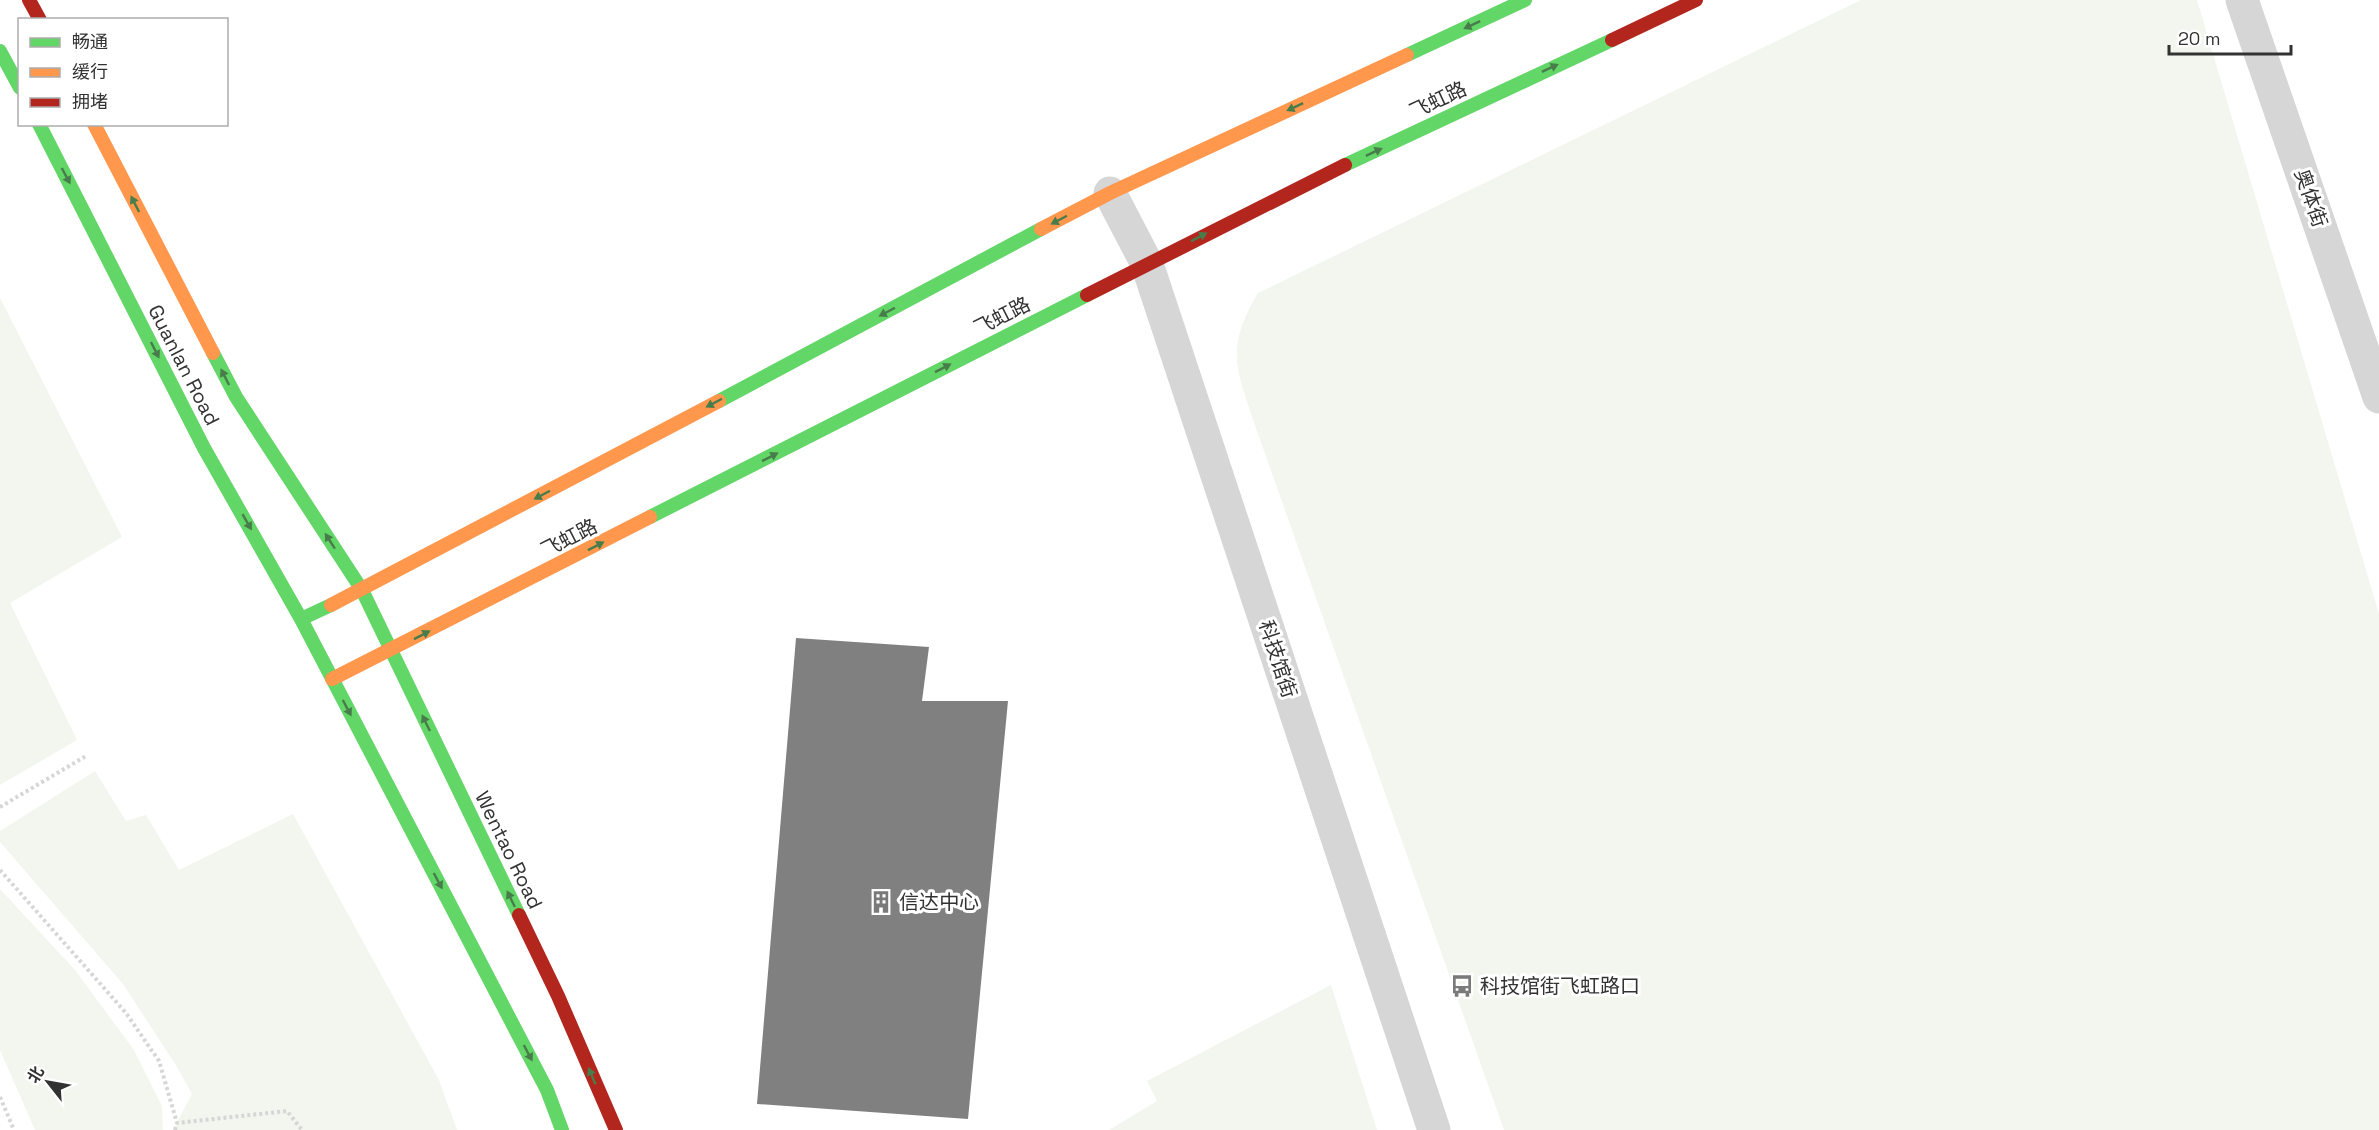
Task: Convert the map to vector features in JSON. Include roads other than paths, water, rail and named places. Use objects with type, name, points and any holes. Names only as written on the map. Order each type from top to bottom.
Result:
[{"type":"main road","points":[[29,0],[39,18]]},
{"type":"main road","points":[[562,1130],[547,1090],[302,619],[362,590],[1110,193],[1525,0]]},
{"type":"main road","name":"飞虹路","points":[[332,680],[1305,184],[1696,0]]},
{"type":"main road","points":[[0,51],[18,84]]},
{"type":"main road","name":"Guanlan Road","points":[[40,126],[204,448],[302,619]]},
{"type":"main road","name":"Guanlan Road","points":[[95,126],[236,397],[362,590]]},
{"type":"main road","name":"Wentao Road","points":[[362,590],[558,996],[616,1130]]},
{"type":"street","name":"奥体街","points":[[2242,0],[2379,397]]},
{"type":"street","name":"科技馆街","points":[[1110,193],[1147,264],[1434,1130]]},
{"type":"place","name":"信达中心","points":[[881,902]]},
{"type":"place","name":"科技馆街飞虹路口","points":[[1462,986]]}]
